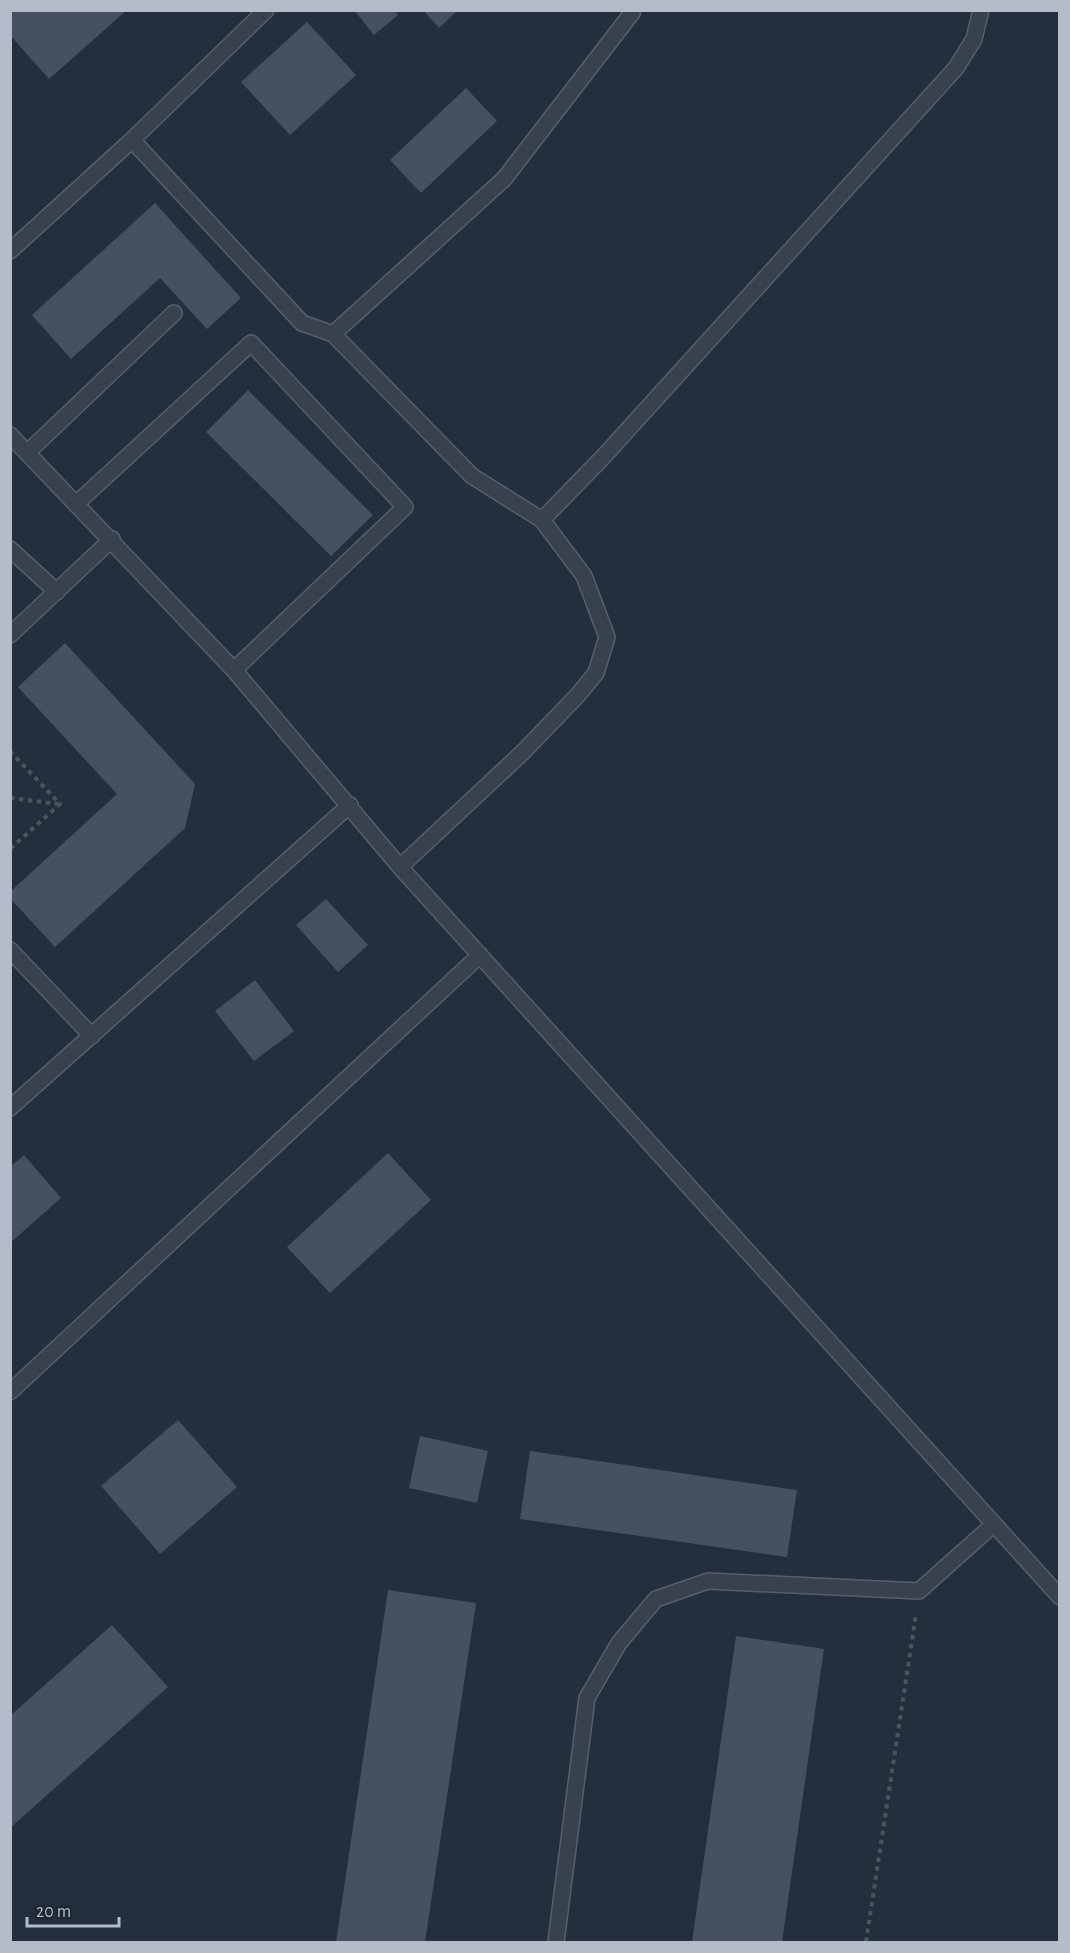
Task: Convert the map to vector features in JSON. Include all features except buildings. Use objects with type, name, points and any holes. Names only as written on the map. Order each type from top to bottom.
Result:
[{"type":"lane","points":[[10,250],[132,140],[266,10]]},
{"type":"lane","points":[[542,520],[604,456],[956,68],[974,39],[981,10]]},
{"type":"lane","points":[[333,334],[504,179],[632,11]]},
{"type":"lane","points":[[132,140],[302,323],[333,334],[472,476],[542,520],[584,576],[607,637],[596,673],[522,753],[400,867]]},
{"type":"lane","points":[[28,452],[174,313]]},
{"type":"lane","points":[[78,503],[251,343],[405,507],[234,670]]},
{"type":"lane","points":[[10,435],[78,503],[234,670],[400,867],[1059,1597]]},
{"type":"lane","points":[[10,635],[112,539]]},
{"type":"lane","points":[[10,549],[57,592]]},
{"type":"lane","points":[[10,1108],[350,805]]},
{"type":"lane","points":[[10,950],[92,1036]]},
{"type":"lane","points":[[10,1392],[480,955]]},
{"type":"lane","points":[[556,1942],[587,1698],[619,1643],[656,1599],[708,1581],[919,1591],[994,1524]]},
{"type":"path","points":[[10,751],[60,804]]},
{"type":"path","points":[[10,798],[60,804]]},
{"type":"path","points":[[10,849],[60,804]]},
{"type":"path","points":[[866,1942],[919,1591]]}]
